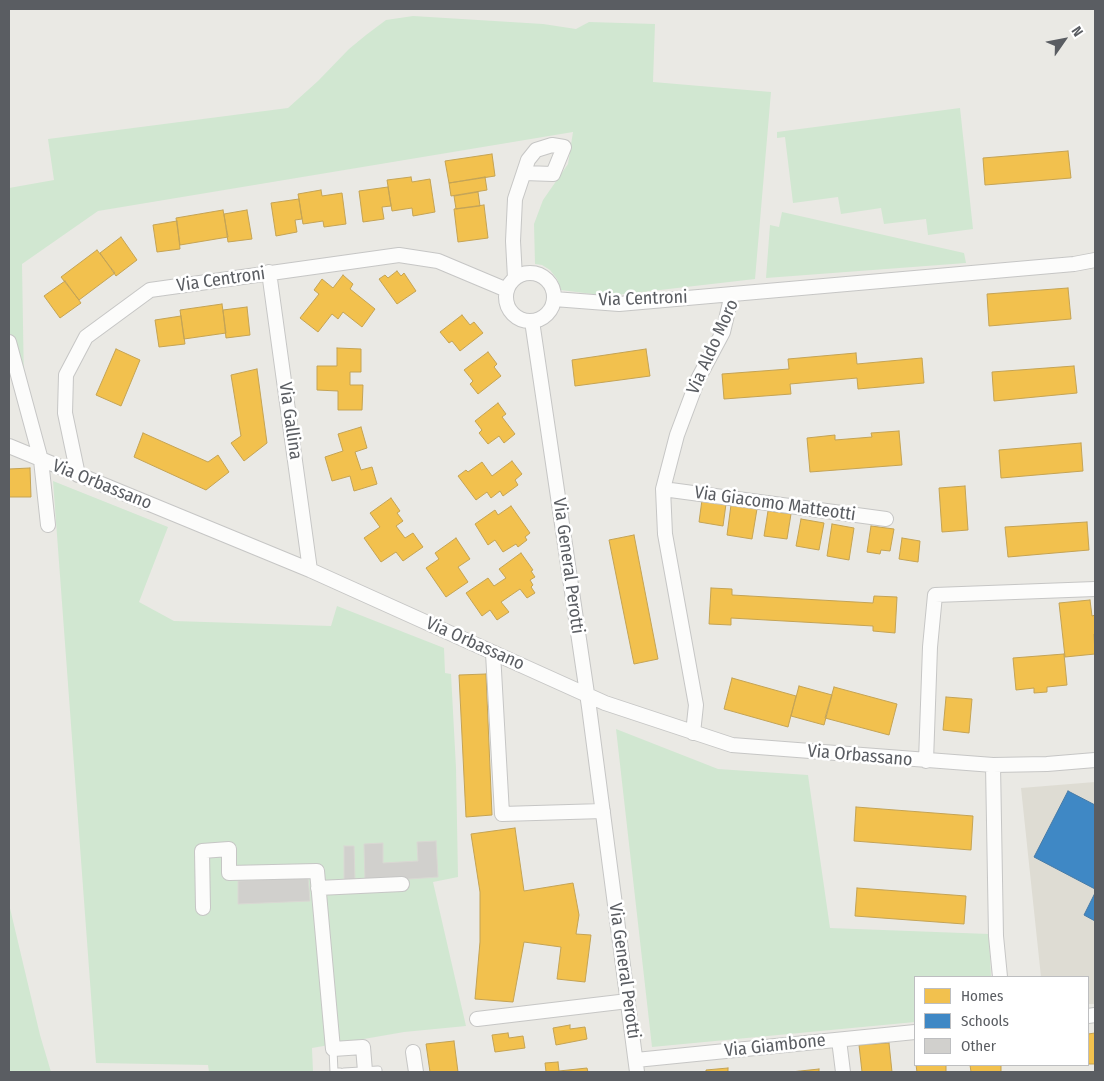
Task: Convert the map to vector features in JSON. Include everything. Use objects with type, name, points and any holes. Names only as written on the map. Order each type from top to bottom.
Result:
[{"type":"street","points":[[516,278],[513,241],[515,200],[524,173]]},
{"type":"street","name":"Via Centroni","points":[[78,475],[64,413],[66,375],[86,337],[150,290],[399,255],[438,261],[507,290]]},
{"type":"street","name":"Via Aldo Moro","points":[[693,733],[696,705],[665,534],[663,488],[677,435],[698,379],[723,332],[732,294],[1074,264],[1095,260]]},
{"type":"street","name":"Via Aldo Moro","points":[[1074,264],[1086,265],[1095,269]]},
{"type":"street","name":"Via Gallina","points":[[270,272],[310,570]]},
{"type":"street","points":[[528,273],[536,273],[551,284],[554,299],[552,307],[546,315],[528,321],[516,316],[509,308],[506,300],[507,290],[516,278],[528,273]]},
{"type":"street","name":"Via Centroni","points":[[554,299],[619,304],[732,294]]},
{"type":"street","name":"Via General Perotti","points":[[532,321],[587,695],[636,1066]]},
{"type":"street","name":"Via Orbassano","points":[[9,342],[41,460]]},
{"type":"street","name":"Via Orbassano","points":[[9,446],[310,570],[587,695],[732,745],[993,765],[1047,764],[1095,760]]},
{"type":"street","points":[[41,460],[48,526]]},
{"type":"street","name":"Via Giacomo Matteotti","points":[[663,488],[886,519]]},
{"type":"street","name":"Via Orbassano","points":[[926,761],[930,647],[935,595],[1095,589]]},
{"type":"street","points":[[493,653],[502,814],[603,811]]},
{"type":"street","points":[[993,765],[996,936],[1000,976]]},
{"type":"street","points":[[203,908],[202,851],[229,850],[230,873],[317,871],[333,1049],[362,1047],[372,1072]]},
{"type":"street","points":[[318,888],[402,884]]},
{"type":"street","points":[[476,1019],[628,1001]]},
{"type":"street","name":"Via Giambone","points":[[636,1066],[914,1032]]},
{"type":"street","points":[[839,1040],[842,1072]]},
{"type":"street","points":[[414,1052],[416,1072]]},
{"type":"lane","points":[[333,1049],[334,1072],[340,1072]]},
{"type":"lane","points":[[344,1072],[372,1072]]},
{"type":"shaded area","points":[[1095,782],[1095,1004],[1089,1004],[1089,976],[1041,976],[1021,788]]},
{"type":"green space","points":[[413,16],[543,24],[576,29],[589,22],[655,24],[653,82],[771,92],[755,279],[608,296],[561,290],[557,279],[550,270],[542,265],[535,264],[534,224],[543,200],[568,164],[573,132],[98,211],[22,264],[24,386],[9,332],[9,188],[54,180],[48,139],[288,108],[349,49],[386,20]]},
{"type":"green space","points":[[960,108],[973,229],[928,235],[926,219],[884,224],[881,208],[841,214],[838,197],[793,203],[785,137],[777,138],[777,132]]},
{"type":"green space","points":[[782,212],[964,253],[966,263],[766,278],[770,225],[779,227]]},
{"type":"green space","points":[[53,481],[168,527],[139,602],[174,621],[331,626],[337,606],[444,648],[445,673],[451,674],[456,768],[458,877],[433,882],[466,1026],[404,1032],[312,1048],[313,1072],[209,1072],[208,1065],[96,1063]]},
{"type":"green space","points":[[616,729],[718,769],[808,775],[830,928],[989,934],[991,976],[914,976],[914,1022],[652,1047]]},
{"type":"green space","points":[[9,904],[40,1035],[51,1072],[9,1072]]},
{"type":"building: Homes","points":[[1068,151],[1071,178],[985,185],[983,158]]},
{"type":"building: Homes","points":[[492,154],[495,176],[449,183],[445,161]]},
{"type":"building: Homes","points":[[411,177],[412,182],[430,179],[435,212],[413,216],[412,208],[392,211],[387,180]]},
{"type":"building: Homes","points":[[485,177],[487,190],[451,196],[449,183]]},
{"type":"building: Homes","points":[[388,187],[391,206],[382,207],[384,219],[363,222],[359,191]]},
{"type":"building: Homes","points":[[321,190],[322,196],[342,193],[346,224],[324,227],[323,221],[303,224],[298,194]]},
{"type":"building: Homes","points":[[478,192],[480,206],[456,209],[454,196]]},
{"type":"building: Homes","points":[[299,199],[302,219],[295,220],[297,232],[276,236],[271,203]]},
{"type":"building: Homes","points":[[484,205],[488,238],[458,242],[454,209]]},
{"type":"building: Homes","points":[[223,210],[228,237],[180,245],[176,218]]},
{"type":"building: Homes","points":[[247,210],[252,239],[228,242],[224,214]]},
{"type":"building: Homes","points":[[177,221],[180,249],[157,252],[153,225]]},
{"type":"building: Homes","points":[[121,237],[137,260],[116,276],[100,253]]},
{"type":"building: Homes","points":[[97,250],[115,273],[79,300],[61,277]]},
{"type":"building: Homes","points":[[397,271],[401,276],[404,273],[416,291],[397,304],[379,279],[385,275],[388,278]]},
{"type":"building: Homes","points":[[343,275],[353,284],[350,289],[375,309],[362,327],[343,312],[338,319],[332,314],[318,332],[300,318],[319,294],[314,290],[322,279],[333,288]]},
{"type":"building: Homes","points":[[65,281],[81,303],[60,318],[44,296]]},
{"type":"building: Homes","points":[[1068,288],[1071,319],[989,326],[987,294]]},
{"type":"building: Homes","points":[[222,304],[226,333],[184,339],[180,310]]},
{"type":"building: Homes","points":[[247,307],[250,335],[226,338],[223,310]]},
{"type":"building: Homes","points":[[462,315],[470,325],[474,322],[483,333],[460,351],[452,341],[449,343],[440,332]]},
{"type":"building: Homes","points":[[181,316],[185,344],[159,347],[155,320]]},
{"type":"building: Homes","points":[[337,348],[361,349],[361,372],[350,372],[350,385],[363,385],[362,410],[338,410],[338,391],[317,390],[317,366],[337,366]]},
{"type":"building: Homes","points":[[116,349],[140,360],[121,406],[96,395]]},
{"type":"building: Homes","points":[[646,349],[650,376],[575,386],[572,360]]},
{"type":"building: Homes","points":[[488,352],[497,364],[494,367],[501,376],[478,394],[470,384],[473,381],[464,370]]},
{"type":"building: Homes","points":[[856,353],[857,364],[922,358],[924,383],[858,389],[857,378],[790,384],[791,394],[724,399],[722,374],[789,369],[788,359]]},
{"type":"building: Homes","points":[[1074,366],[1077,393],[994,401],[992,372]]},
{"type":"building: Homes","points":[[257,369],[267,443],[244,461],[231,443],[241,436],[231,375]]},
{"type":"building: Homes","points":[[498,403],[506,414],[502,417],[515,434],[504,443],[499,436],[488,444],[479,433],[482,430],[475,421]]},
{"type":"building: Homes","points":[[361,427],[367,448],[355,452],[361,470],[372,467],[377,484],[354,491],[350,476],[332,481],[325,457],[343,451],[338,434]]},
{"type":"building: Homes","points":[[899,431],[902,465],[810,472],[807,438],[835,435],[835,440],[872,437],[871,433]]},
{"type":"building: Homes","points":[[143,433],[208,462],[218,455],[229,472],[206,490],[134,457]]},
{"type":"building: Homes","points":[[1081,443],[1083,471],[1001,478],[999,450]]},
{"type":"building: Homes","points":[[512,461],[522,474],[515,480],[518,485],[503,496],[500,491],[491,498],[487,492],[476,500],[458,476],[466,470],[468,472],[482,462],[492,476]]},
{"type":"building: Homes","points":[[30,468],[31,497],[9,497],[9,469]]},
{"type":"building: Homes","points":[[965,486],[968,530],[942,532],[939,488]]},
{"type":"building: Homes","points":[[391,498],[400,511],[397,513],[403,521],[396,526],[405,538],[413,533],[423,547],[403,561],[396,552],[381,562],[364,538],[380,527],[370,513]]},
{"type":"building: Homes","points":[[702,500],[726,504],[723,526],[699,522]]},
{"type":"building: Homes","points":[[731,505],[757,509],[752,539],[727,535]]},
{"type":"building: Homes","points":[[511,506],[530,533],[525,537],[527,540],[518,547],[516,544],[503,552],[495,540],[488,545],[475,524],[495,510],[498,515]]},
{"type":"building: Homes","points":[[768,511],[791,514],[787,539],[764,536]]},
{"type":"building: Homes","points":[[801,519],[824,523],[819,550],[796,546]]},
{"type":"building: Homes","points":[[1087,522],[1089,550],[1008,557],[1005,527]]},
{"type":"building: Homes","points":[[832,524],[854,528],[849,560],[827,556]]},
{"type":"building: Homes","points":[[871,526],[894,529],[890,551],[881,550],[880,554],[867,552]]},
{"type":"building: Homes","points":[[634,535],[658,659],[634,664],[609,540]]},
{"type":"building: Homes","points":[[456,538],[470,559],[458,567],[468,582],[446,597],[426,568],[439,559],[435,553]]},
{"type":"building: Homes","points":[[902,538],[920,541],[918,562],[899,559]]},
{"type":"building: Homes","points":[[521,553],[533,570],[531,571],[535,577],[530,580],[533,585],[531,587],[535,593],[527,598],[520,589],[501,602],[509,612],[497,620],[490,610],[482,616],[466,593],[488,578],[494,586],[506,578],[499,569]]},
{"type":"building: Homes","points":[[711,588],[732,589],[732,595],[873,603],[874,596],[897,597],[895,633],[873,631],[873,626],[731,618],[731,625],[709,624]]},
{"type":"building: Homes","points":[[1090,600],[1092,616],[1095,615],[1095,654],[1065,657],[1059,603]]},
{"type":"building: Homes","points":[[1064,654],[1067,685],[1047,687],[1047,692],[1034,693],[1034,688],[1016,690],[1013,658]]},
{"type":"building: Homes","points":[[486,674],[492,815],[466,817],[459,675]]},
{"type":"building: Homes","points":[[732,678],[796,696],[788,727],[724,709]]},
{"type":"building: Homes","points":[[799,686],[832,695],[824,725],[791,716]]},
{"type":"building: Homes","points":[[834,687],[897,704],[889,735],[825,718]]},
{"type":"building: Homes","points":[[946,697],[972,699],[969,733],[943,730]]},
{"type":"building: Homes","points":[[856,807],[973,816],[971,850],[854,841]]},
{"type":"building: Homes","points":[[515,828],[524,891],[573,883],[579,915],[576,934],[591,935],[585,982],[557,979],[561,947],[524,942],[513,1002],[475,999],[480,942],[480,892],[471,834]]},
{"type":"building: Homes","points":[[857,888],[966,896],[964,924],[855,916]]},
{"type":"building: Homes","points":[[570,1025],[570,1029],[585,1027],[587,1039],[556,1045],[553,1028]]},
{"type":"building: Homes","points":[[508,1033],[509,1038],[523,1036],[525,1048],[495,1052],[492,1035]]},
{"type":"building: Homes","points":[[1095,1033],[1095,1064],[1089,1064],[1089,1034]]},
{"type":"building: Homes","points":[[454,1041],[458,1072],[430,1072],[426,1044]]},
{"type":"building: Homes","points":[[889,1043],[892,1072],[862,1072],[859,1045]]},
{"type":"building: Homes","points":[[558,1062],[559,1071],[587,1068],[588,1072],[546,1072],[545,1063]]},
{"type":"building: Homes","points":[[916,1066],[946,1066],[946,1072],[917,1072]]},
{"type":"building: Homes","points":[[970,1066],[1001,1066],[1001,1072],[971,1072]]},
{"type":"building: Homes","points":[[728,1068],[728,1072],[706,1072],[706,1070]]},
{"type":"building: Homes","points":[[819,1069],[819,1072],[791,1072]]},
{"type":"building: Schools","points":[[1068,791],[1095,805],[1095,889],[1034,857]]},
{"type":"building: Schools","points":[[1095,893],[1095,921],[1084,915]]},
{"type":"building: Other","points":[[436,841],[438,877],[365,882],[364,844],[383,843],[383,863],[418,861],[417,842]]},
{"type":"building: Other","points":[[344,846],[354,846],[355,881],[344,882]]},
{"type":"building: Other","points":[[308,877],[310,901],[238,904],[238,881]]}]
